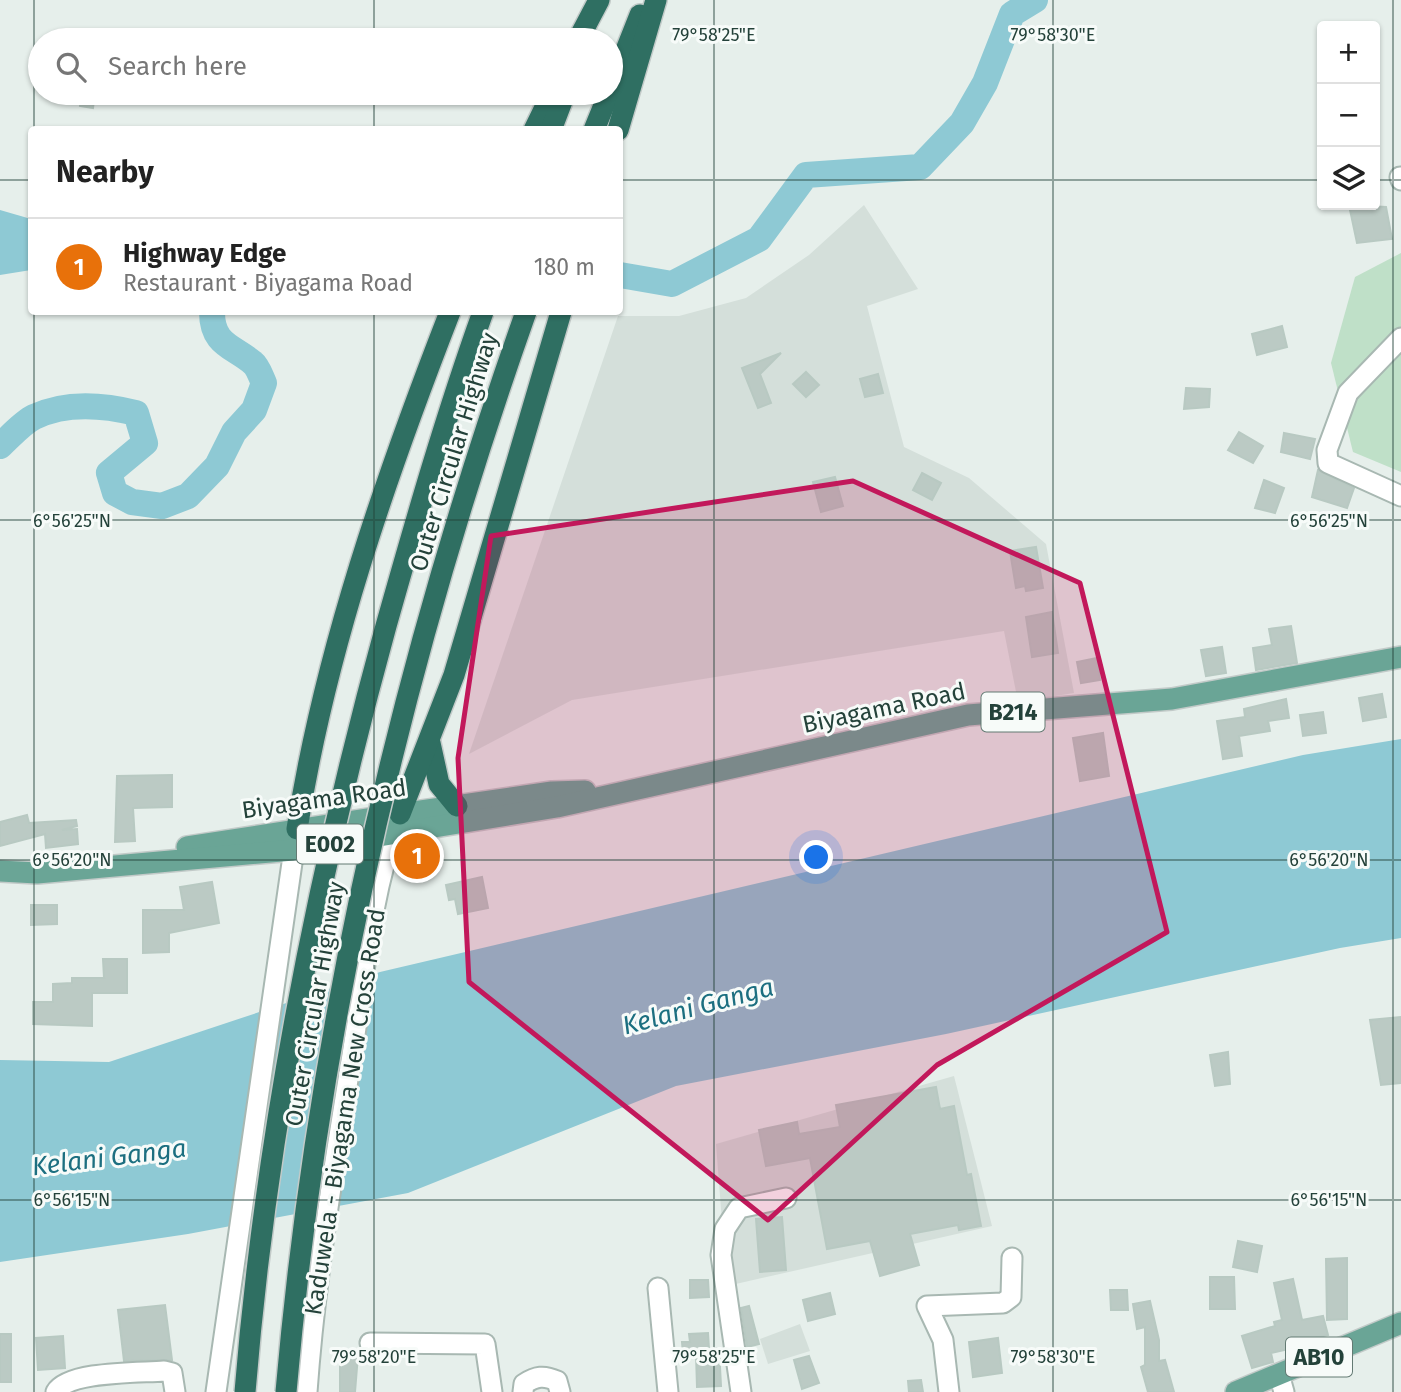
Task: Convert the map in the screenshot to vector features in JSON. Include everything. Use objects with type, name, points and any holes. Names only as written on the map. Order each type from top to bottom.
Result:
[{"type":"highway","points":[[584,28],[598,0]]},
{"type":"highway","points":[[593,28],[606,0]]},
{"type":"highway","points":[[623,57],[645,0]]},
{"type":"highway","points":[[619,126],[656,0]]},
{"type":"highway","points":[[536,126],[546,105]]},
{"type":"highway","points":[[553,126],[560,105]]},
{"type":"highway","points":[[596,126],[604,105]]},
{"type":"highway","points":[[295,839],[323,704],[354,586],[386,485],[449,315]]},
{"type":"highway","name":"Outer Circular Highway","points":[[245,1392],[255,1289],[281,1094],[326,859],[359,724],[413,528],[482,315]]},
{"type":"highway","name":"Outer Circular Highway","points":[[286,1392],[322,1098],[369,860],[387,779],[455,528],[525,315]]},
{"type":"highway","points":[[397,823],[430,741],[475,609],[560,315]]},
{"type":"highway","points":[[430,741],[431,761],[439,785],[457,806]]},
{"type":"main road","name":"Biyagama Road","points":[[0,871],[37,873],[112,864],[209,842],[295,839],[397,823],[557,807],[968,715],[1172,699],[1401,657]]},
{"type":"main road","name":"Biyagama Road","points":[[397,823],[457,806],[552,792],[629,789]]},
{"type":"main road","name":"AB10","points":[[1236,1392],[1282,1383],[1401,1323]]},
{"type":"street","points":[[1401,338],[1348,393],[1327,450],[1328,463],[1401,496]]},
{"type":"street","name":"Kaduwela - Biyagama New Cross Road","points":[[307,1392],[316,1287],[367,957],[397,823]]},
{"type":"street","points":[[216,1392],[295,839]]},
{"type":"street","points":[[741,1392],[721,1255],[725,1229],[739,1208],[786,1198]]},
{"type":"street","points":[[949,1392],[943,1340],[927,1306],[1003,1303],[1011,1297],[1012,1258]]},
{"type":"street","points":[[658,1288],[668,1392]]},
{"type":"street","points":[[370,1343],[485,1344],[492,1392]]},
{"type":"street","points":[[56,1392],[65,1382],[81,1378],[164,1371],[172,1373],[175,1392]]},
{"type":"street","points":[[523,1392],[524,1384],[535,1377],[548,1377],[557,1381],[560,1392]]},
{"type":"highlighted area","points":[[853,481],[1080,583],[1167,932],[937,1065],[768,1220],[469,982],[458,758],[491,536]]},
{"type":"shaded area","points":[[864,205],[918,289],[867,306],[904,447],[969,478],[1046,544],[1074,693],[1018,702],[1004,631],[572,700],[469,754],[618,316],[679,316],[746,298],[809,255]]},
{"type":"shaded area","points":[[954,1076],[992,1226],[727,1286],[716,1144]]},
{"type":"shaded area","points":[[800,1324],[810,1351],[768,1364],[760,1339]]},
{"type":"green space","points":[[1401,253],[1401,472],[1353,452],[1331,363],[1355,277]]},
{"type":"water","points":[[0,210],[28,218],[28,270],[0,275]]},
{"type":"water","name":"Kelani Ganga","points":[[1401,739],[1401,938],[1340,948],[946,1034],[676,1086],[408,1193],[188,1234],[0,1262],[0,1060],[109,1062],[380,972],[1303,755]]},
{"type":"building","points":[[1380,207],[1386,207],[1392,239],[1357,243],[1350,210],[1380,210]]},
{"type":"building","points":[[1282,326],[1287,347],[1257,355],[1252,334]]},
{"type":"building","points":[[781,353],[760,374],[771,403],[758,408],[742,368]]},
{"type":"building","points":[[806,372],[819,385],[806,397],[793,384]]},
{"type":"building","points":[[878,374],[883,393],[865,397],[860,379]]},
{"type":"building","points":[[1186,388],[1210,389],[1209,407],[1184,409]]},
{"type":"building","points":[[1239,432],[1263,446],[1253,463],[1228,450]]},
{"type":"building","points":[[1284,433],[1315,439],[1310,459],[1281,452]]},
{"type":"building","points":[[1318,470],[1354,488],[1347,508],[1312,497]]},
{"type":"building","points":[[922,473],[941,483],[932,500],[913,490]]},
{"type":"building","points":[[835,477],[843,506],[821,512],[813,482]]},
{"type":"building","points":[[1264,480],[1284,488],[1275,513],[1255,508]]},
{"type":"building","points":[[1036,547],[1043,588],[1026,591],[1025,586],[1016,588],[1010,551]]},
{"type":"building","points":[[1052,612],[1058,653],[1032,657],[1026,617]]},
{"type":"building","points":[[1291,626],[1297,663],[1256,670],[1253,648],[1272,645],[1269,629]]},
{"type":"building","points":[[1222,647],[1226,673],[1206,676],[1201,650]]},
{"type":"building","points":[[1097,658],[1100,680],[1081,683],[1077,662]]},
{"type":"building","points":[[1382,694],[1386,717],[1363,721],[1359,698]]},
{"type":"building","points":[[1286,699],[1289,718],[1268,721],[1270,731],[1239,736],[1242,756],[1223,759],[1217,721],[1245,717],[1244,709]]},
{"type":"building","points":[[1323,712],[1326,733],[1303,736],[1300,715]]},
{"type":"building","points":[[1103,733],[1109,776],[1080,781],[1073,738]]},
{"type":"building","points":[[172,775],[172,807],[133,808],[135,841],[115,842],[117,776]]},
{"type":"building","points":[[27,815],[29,823],[76,820],[77,826],[62,830],[77,829],[78,844],[46,848],[45,834],[0,846],[0,822]]},
{"type":"building","points":[[482,877],[488,908],[458,914],[455,899],[449,900],[446,885]]},
{"type":"building","points":[[212,882],[219,923],[169,933],[169,952],[143,953],[143,910],[184,910],[180,887]]},
{"type":"building","points":[[31,905],[57,905],[57,924],[31,925]]},
{"type":"building","points":[[103,959],[127,959],[127,993],[92,993],[92,1026],[33,1024],[33,1002],[53,1002],[53,984],[72,983],[72,978],[104,978]]},
{"type":"building","points":[[1401,1017],[1401,1083],[1381,1085],[1370,1020]]},
{"type":"building","points":[[1228,1052],[1230,1084],[1215,1086],[1210,1055]]},
{"type":"building","points":[[936,1087],[940,1109],[954,1106],[967,1175],[971,1174],[981,1226],[959,1230],[958,1225],[910,1234],[919,1265],[880,1276],[870,1241],[827,1249],[810,1158],[766,1166],[759,1130],[797,1122],[799,1134],[840,1127],[836,1105]]},
{"type":"building","points":[[782,1217],[786,1270],[760,1272],[756,1219]]},
{"type":"building","points":[[1238,1241],[1262,1246],[1257,1272],[1233,1267]]},
{"type":"building","points":[[1347,1258],[1347,1319],[1327,1320],[1326,1259]]},
{"type":"building","points":[[1210,1277],[1234,1277],[1235,1309],[1210,1309]]},
{"type":"building","points":[[1293,1279],[1302,1320],[1323,1316],[1328,1335],[1301,1341],[1302,1346],[1271,1353],[1273,1362],[1252,1368],[1242,1336],[1275,1326],[1274,1322],[1282,1320],[1274,1283]]},
{"type":"building","points":[[690,1280],[708,1280],[709,1297],[690,1298]]},
{"type":"building","points":[[1110,1290],[1127,1290],[1128,1310],[1111,1310]]},
{"type":"building","points":[[830,1293],[835,1314],[808,1321],[803,1300]]},
{"type":"building","points":[[1150,1301],[1159,1340],[1159,1361],[1165,1360],[1174,1392],[1148,1392],[1141,1367],[1145,1365],[1145,1327],[1137,1329],[1133,1304]]},
{"type":"building","points":[[165,1305],[172,1360],[124,1361],[118,1310]]},
{"type":"building","points":[[749,1306],[759,1344],[747,1347],[741,1308]]},
{"type":"building","points":[[708,1333],[709,1349],[719,1348],[721,1386],[697,1387],[696,1354],[683,1354],[682,1342],[690,1342],[689,1334]]},
{"type":"building","points":[[0,1334],[11,1334],[11,1382],[0,1382]]},
{"type":"building","points":[[63,1336],[65,1368],[38,1370],[36,1338]]},
{"type":"building","points":[[998,1338],[1002,1373],[973,1377],[969,1342]]},
{"type":"building","points":[[340,1354],[358,1355],[355,1392],[340,1392]]},
{"type":"building","points":[[809,1356],[819,1383],[802,1389],[794,1360]]},
{"type":"building","points":[[921,1380],[923,1392],[909,1392],[908,1381]]},
{"type":"waterway","points":[[623,276],[672,284],[759,239],[806,175],[920,167],[962,123],[985,83],[1012,14],[1035,0]]},
{"type":"waterway","points":[[0,446],[21,426],[46,412],[85,406],[136,413],[145,443],[109,473],[115,493],[132,502],[162,506],[188,496],[217,466],[234,432],[254,410],[264,383],[255,365],[220,338],[212,315]]},
{"type":"place","name":"Highway Edge","points":[[417,856]]}]
